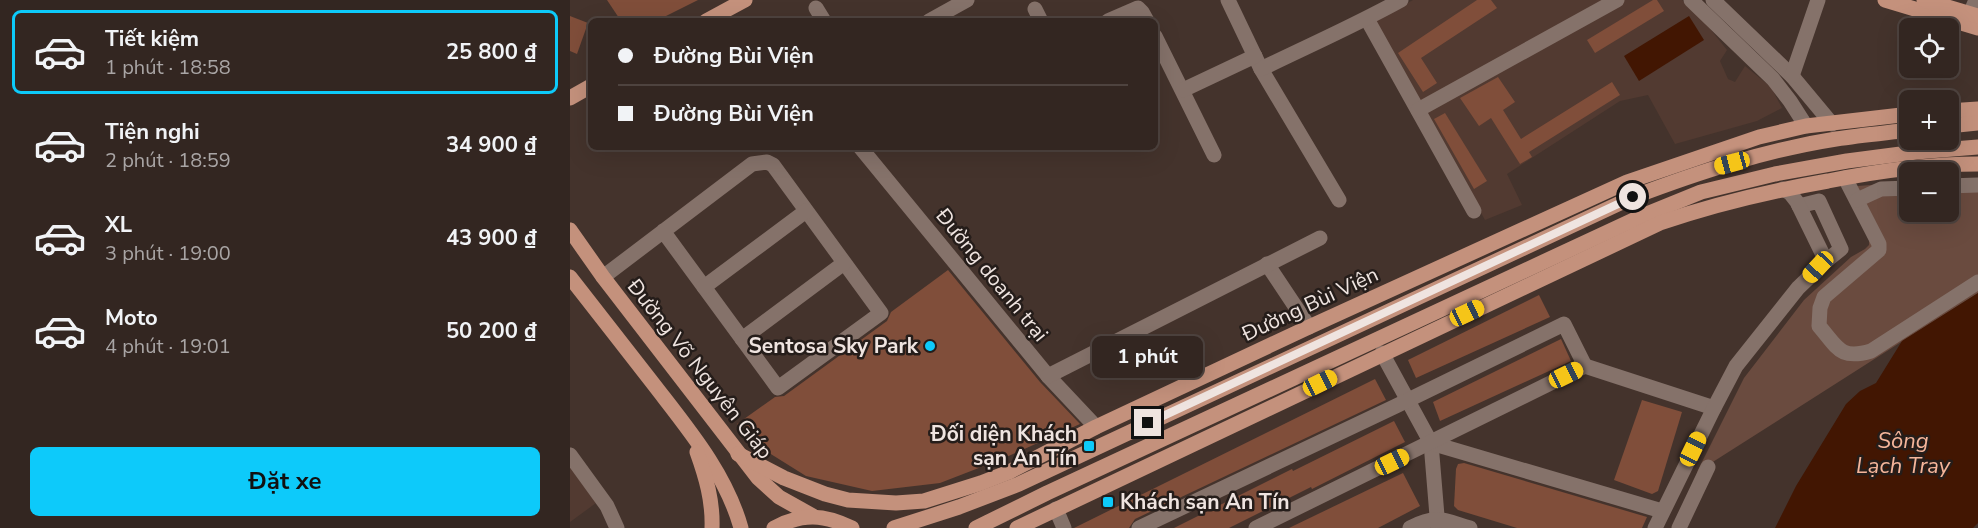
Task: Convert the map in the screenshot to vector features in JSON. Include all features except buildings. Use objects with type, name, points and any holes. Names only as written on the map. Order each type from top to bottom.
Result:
[{"type":"main road","points":[[716,18],[745,0]]},
{"type":"main road","points":[[1885,0],[1974,16]]},
{"type":"main road","points":[[1924,0],[1974,16]]},
{"type":"main road","points":[[570,98],[588,88]]},
{"type":"main road","points":[[1959,110],[1978,109]]},
{"type":"main road","name":"Đường Bùi Viện","points":[[738,454],[805,487],[848,500],[871,502],[924,501],[981,483],[1014,478],[1096,428],[1309,327],[1627,182],[1760,137],[1806,126],[1899,115]]},
{"type":"main road","points":[[1959,125],[1978,123]]},
{"type":"main road","name":"Đường Bùi Viện","points":[[894,528],[949,511],[1014,478],[1633,197],[1695,173],[1769,153],[1836,139],[1899,131]]},
{"type":"main road","points":[[1017,528],[1642,216],[1701,192],[1775,174],[1881,157],[1978,147]]},
{"type":"main road","points":[[976,528],[1047,493],[1660,223],[1709,206],[1783,189],[1900,168],[1978,164]]},
{"type":"main road","points":[[1775,174],[1783,189]]},
{"type":"main road","points":[[1580,220],[1591,242]]},
{"type":"main road","name":"Đường Võ Nguyên Giáp","points":[[570,230],[603,277],[758,478],[779,496],[813,516]]},
{"type":"main road","points":[[570,277],[688,429],[720,477],[736,511],[741,528]]},
{"type":"main road","points":[[688,429],[709,488],[712,528]]},
{"type":"main road","points":[[1047,493],[1056,509]]},
{"type":"main road","points":[[774,528],[789,520],[813,516],[837,520],[852,528]]},
{"type":"street","points":[[934,18],[967,0]]},
{"type":"street","points":[[1228,0],[1258,63],[1339,200]]},
{"type":"street","points":[[1183,90],[1258,63],[1367,19],[1401,0]]},
{"type":"street","points":[[1418,110],[1617,0]]},
{"type":"street","points":[[1691,0],[1773,79],[1806,126]]},
{"type":"street","points":[[1713,0],[1792,76],[1832,123]]},
{"type":"street","points":[[1792,76],[1818,0]]},
{"type":"street","points":[[1115,18],[1138,8],[1145,18]]},
{"type":"street","points":[[1367,19],[1474,211]]},
{"type":"street","points":[[1158,42],[1214,154]]},
{"type":"street","name":"Đường doanh trại","points":[[862,150],[1048,376],[1096,428]]},
{"type":"street","points":[[603,277],[663,231],[752,164],[768,162],[773,165],[881,313],[778,388],[663,231]]},
{"type":"street","points":[[1845,178],[1879,244],[1879,250],[1824,297],[1820,308],[1819,326],[1842,352],[1855,355],[1871,351],[1978,282]]},
{"type":"street","points":[[1959,186],[1978,185]]},
{"type":"street","points":[[1857,201],[1881,189],[1899,188]]},
{"type":"street","points":[[1656,528],[1713,408],[1736,366],[1798,288],[1826,261],[1800,206],[1790,193],[1783,189]]},
{"type":"street","points":[[704,287],[806,211]]},
{"type":"street","points":[[1048,376],[1320,238]]},
{"type":"street","points":[[742,339],[844,263]]},
{"type":"street","points":[[1267,264],[1309,327]]},
{"type":"street","points":[[1139,528],[1563,324],[1585,366],[1713,408]]},
{"type":"street","points":[[1378,347],[1431,443],[1438,523]]},
{"type":"street","points":[[1256,528],[1585,366]]},
{"type":"street","points":[[1431,443],[1662,512]]},
{"type":"street","points":[[570,455],[606,506],[617,528]]},
{"type":"street","points":[[1679,528],[1707,467]]},
{"type":"street","points":[[1056,509],[1064,528]]},
{"type":"street","points":[[1410,528],[1421,522],[1470,528]]},
{"type":"shaded area","points":[[1413,0],[1682,0],[1699,15],[1727,50],[1720,61],[1728,79],[1735,82],[1745,66],[1771,87],[1782,108],[1757,121],[1675,144],[1648,95],[1620,101],[1507,174],[1522,205],[1485,220],[1374,21]]},
{"type":"shaded area","points":[[1978,179],[1978,293],[1697,472],[1744,378],[1804,300],[1851,257],[1869,245],[1869,239],[1845,187],[1899,183],[1899,222],[1959,222],[1959,180]]},
{"type":"shaded area","points":[[570,467],[596,503],[570,522]]},
{"type":"water","points":[[1689,16],[1704,40],[1639,81],[1624,56]]},
{"type":"water","name":"Sông Lạch Tray","points":[[1978,293],[1978,523],[1973,528],[1775,528],[1796,486],[1846,404],[1860,391],[1876,383],[1902,341]]},
{"type":"place","name":"Sentosa Sky Park","points":[[930,346]]},
{"type":"place","name":"Đối diện Khách sạn An Tín","points":[[1089,446]]},
{"type":"place","name":"Khách sạn An Tín","points":[[1108,502]]},
{"type":"route","points":[[1148,423],[1633,197]]}]
